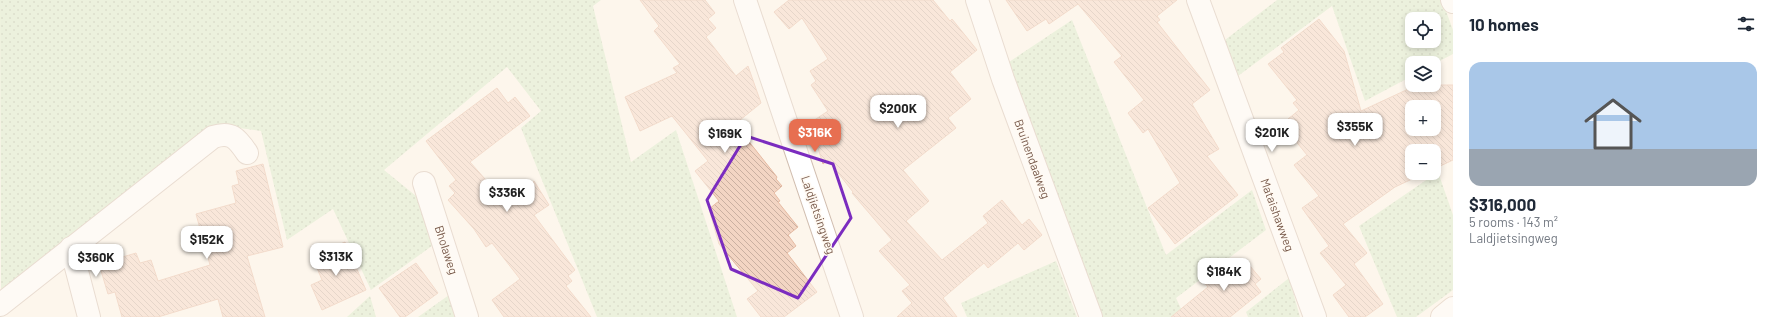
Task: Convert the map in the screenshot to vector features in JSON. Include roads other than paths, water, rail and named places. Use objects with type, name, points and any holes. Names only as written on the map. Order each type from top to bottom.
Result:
[{"type":"street","name":"Laldjietsingweg","points":[[745,0],[852,317]]},
{"type":"street","name":"Bruinendaalweg","points":[[977,0],[1002,79],[1091,317]]},
{"type":"street","name":"Mataishawweg","points":[[1198,0],[1315,317]]},
{"type":"street","points":[[0,305],[213,137],[223,134],[232,136],[241,143],[247,153]]},
{"type":"street","name":"Bholaweg","points":[[424,183],[467,317]]},
{"type":"street","points":[[71,248],[89,317]]},
{"type":"street","points":[[1442,317],[1453,308]]}]
